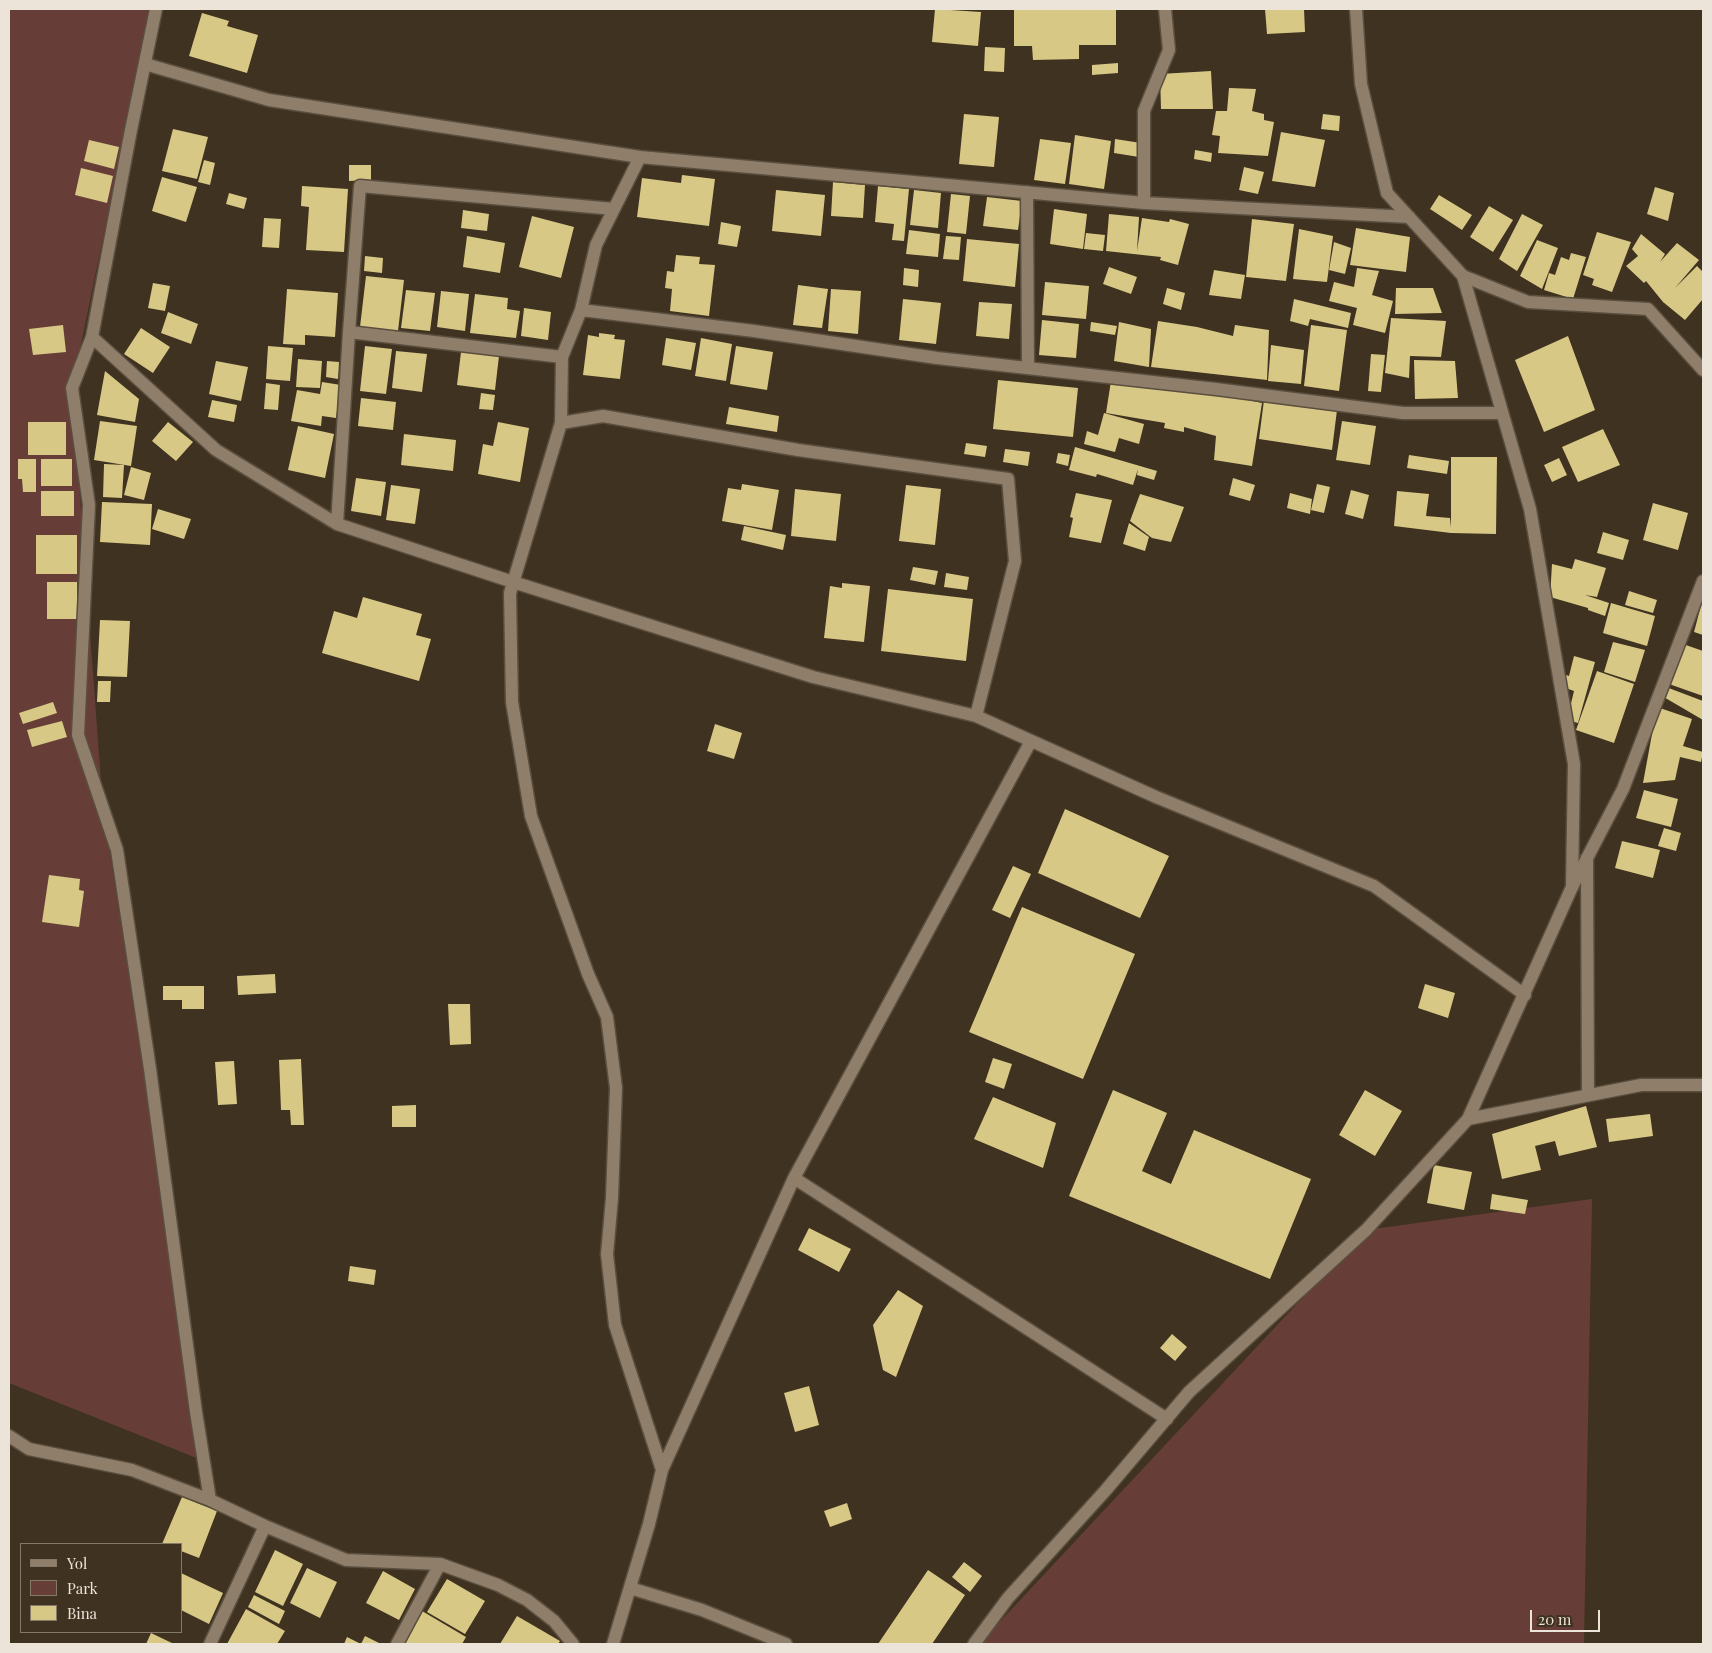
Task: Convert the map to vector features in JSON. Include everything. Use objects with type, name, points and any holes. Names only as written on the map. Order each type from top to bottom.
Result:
[{"type":"street","points":[[156,9],[92,337],[72,388],[90,504],[78,735],[117,850],[150,1069],[196,1412],[210,1500]]},
{"type":"street","points":[[1144,203],[1144,111],[1169,50],[1165,9]]},
{"type":"street","points":[[1356,9],[1362,84],[1387,193],[1463,276],[1528,302],[1648,309],[1703,370]]},
{"type":"street","points":[[145,64],[269,100],[640,157],[1144,203],[1409,217]]},
{"type":"street","points":[[640,157],[596,245],[581,310],[562,357],[561,423],[510,593],[512,702],[531,816],[588,974],[607,1017],[616,1088],[612,1198],[606,1254],[615,1324],[662,1470]]},
{"type":"street","points":[[337,524],[360,186],[614,209]]},
{"type":"street","points":[[1027,192],[1028,368]]},
{"type":"street","points":[[1463,276],[1530,509],[1574,764],[1572,887]]},
{"type":"street","points":[[581,310],[754,331],[937,358],[1216,389],[1404,413],[1502,413]]},
{"type":"street","points":[[349,332],[562,357]]},
{"type":"street","points":[[92,337],[216,450],[337,524],[813,677],[976,716],[1156,797],[1374,886],[1524,995]]},
{"type":"street","points":[[561,423],[603,416],[798,450],[1008,479],[1015,561],[976,716]]},
{"type":"street","points":[[974,1644],[1008,1598],[1105,1491],[1189,1392],[1366,1230],[1468,1119],[1572,887],[1623,789],[1703,581]]},
{"type":"street","points":[[613,1644],[649,1524],[662,1470],[794,1178],[1031,741]]},
{"type":"street","points":[[1588,858],[1588,1096]]},
{"type":"street","points":[[1468,1119],[1641,1085],[1703,1085]]},
{"type":"street","points":[[794,1178],[1166,1419]]},
{"type":"street","points":[[9,1436],[29,1449],[132,1470],[210,1500],[265,1526],[346,1560],[440,1564],[498,1585],[527,1600],[554,1621],[573,1644]]},
{"type":"street","points":[[210,1644],[265,1526]]},
{"type":"street","points":[[397,1644],[440,1564]]},
{"type":"street","points":[[630,1588],[702,1610],[786,1644]]},
{"type":"green space","points":[[9,9],[150,9],[72,388],[103,809],[204,1461],[9,1383]]},
{"type":"green space","points":[[1592,1199],[1584,1644],[979,1644],[1366,1230]]},
{"type":"building","points":[[935,9],[981,12],[978,46],[932,42]]},
{"type":"building","points":[[1014,9],[1116,9],[1116,45],[1079,45],[1079,59],[1033,60],[1032,46],[1014,46]]},
{"type":"building","points":[[1265,9],[1304,9],[1305,32],[1267,34]]},
{"type":"building","points":[[202,13],[229,21],[227,26],[258,35],[247,73],[189,56]]},
{"type":"building","points":[[985,47],[1005,48],[1004,72],[984,71]]},
{"type":"building","points":[[1118,63],[1118,73],[1092,75],[1092,65]]},
{"type":"building","points":[[1211,71],[1213,109],[1161,109],[1160,74]]},
{"type":"building","points":[[1229,88],[1256,89],[1252,111],[1264,114],[1264,120],[1274,122],[1268,156],[1218,153],[1220,136],[1212,135],[1216,111],[1227,111]]},
{"type":"building","points":[[964,114],[999,117],[994,167],[959,164]]},
{"type":"building","points":[[1323,114],[1340,116],[1339,131],[1321,129]]},
{"type":"building","points":[[173,129],[208,137],[197,179],[162,171]]},
{"type":"building","points":[[1281,132],[1325,140],[1315,187],[1272,181]]},
{"type":"building","points":[[1075,135],[1111,141],[1104,189],[1069,184]]},
{"type":"building","points":[[1040,139],[1071,143],[1065,184],[1034,180]]},
{"type":"building","points":[[1115,139],[1141,143],[1139,157],[1114,153]]},
{"type":"building","points":[[89,140],[119,147],[114,169],[84,161]]},
{"type":"building","points":[[1195,150],[1212,153],[1211,162],[1194,159]]},
{"type":"building","points":[[204,160],[215,163],[210,185],[198,182]]},
{"type":"building","points":[[349,165],[371,165],[371,180],[349,181]]},
{"type":"building","points":[[1244,167],[1264,172],[1258,194],[1239,190]]},
{"type":"building","points":[[81,168],[113,176],[107,203],[75,195]]},
{"type":"building","points":[[682,175],[715,179],[709,226],[637,217],[642,178],[681,183]]},
{"type":"building","points":[[162,177],[197,187],[186,222],[152,211]]},
{"type":"building","points":[[833,182],[865,185],[863,218],[831,216]]},
{"type":"building","points":[[302,186],[348,189],[344,252],[306,250],[309,207],[301,206]]},
{"type":"building","points":[[878,186],[909,189],[904,241],[892,240],[894,224],[875,222]]},
{"type":"building","points":[[1655,187],[1674,193],[1668,221],[1647,214]]},
{"type":"building","points":[[776,190],[825,195],[821,236],[772,231]]},
{"type":"building","points":[[914,190],[941,193],[938,228],[910,225]]},
{"type":"building","points":[[229,193],[247,198],[244,209],[226,204]]},
{"type":"building","points":[[951,194],[970,196],[966,234],[947,232]]},
{"type":"building","points":[[1439,195],[1472,215],[1462,230],[1430,209]]},
{"type":"building","points":[[987,197],[1022,201],[1018,230],[983,226]]},
{"type":"building","points":[[1489,206],[1513,220],[1493,252],[1470,237]]},
{"type":"building","points":[[1054,209],[1087,214],[1083,249],[1050,244]]},
{"type":"building","points":[[463,210],[489,214],[487,231],[461,228]]},
{"type":"building","points":[[1109,214],[1139,217],[1137,251],[1142,218],[1169,222],[1170,219],[1189,224],[1178,265],[1160,260],[1161,257],[1106,251]]},
{"type":"building","points":[[1522,214],[1543,225],[1517,271],[1499,259]]},
{"type":"building","points":[[532,216],[574,227],[561,278],[519,267]]},
{"type":"building","points":[[264,218],[281,219],[279,248],[262,247]]},
{"type":"building","points":[[1252,219],[1294,224],[1286,281],[1246,277]]},
{"type":"building","points":[[721,222],[741,226],[737,247],[718,244]]},
{"type":"building","points":[[1356,228],[1410,237],[1406,272],[1350,265]]},
{"type":"building","points":[[1299,229],[1333,236],[1327,282],[1293,279]]},
{"type":"building","points":[[909,230],[940,234],[938,257],[906,254]]},
{"type":"building","points":[[1597,232],[1631,242],[1612,292],[1592,285],[1594,279],[1583,275]]},
{"type":"building","points":[[1086,233],[1105,235],[1103,251],[1084,249]]},
{"type":"building","points":[[1641,234],[1665,254],[1660,262],[1677,243],[1699,260],[1675,288],[1697,266],[1703,272],[1703,299],[1685,320],[1663,302],[1646,281],[1644,283],[1626,266],[1638,256],[1632,249]]},
{"type":"building","points":[[467,236],[505,243],[500,273],[463,267]]},
{"type":"building","points":[[946,236],[961,237],[959,260],[943,259]]},
{"type":"building","points":[[967,239],[1019,244],[1015,287],[963,281]]},
{"type":"building","points":[[1537,240],[1558,248],[1542,289],[1520,276]]},
{"type":"building","points":[[1334,242],[1351,248],[1345,274],[1329,270]]},
{"type":"building","points":[[1571,253],[1586,257],[1573,299],[1544,290],[1549,273],[1555,275],[1561,257],[1569,260]]},
{"type":"building","points":[[676,255],[700,257],[699,264],[715,265],[709,316],[670,311],[672,289],[665,288],[667,271],[674,272]]},
{"type":"building","points":[[365,256],[383,258],[382,273],[364,271]]},
{"type":"building","points":[[1109,267],[1137,277],[1131,294],[1103,284]]},
{"type":"building","points":[[904,268],[919,270],[918,287],[903,285]]},
{"type":"building","points":[[1357,268],[1379,271],[1372,295],[1393,301],[1385,333],[1353,325],[1357,308],[1329,301],[1334,282],[1354,287]]},
{"type":"building","points":[[1214,270],[1245,275],[1241,299],[1209,295]]},
{"type":"building","points":[[366,276],[404,280],[398,331],[360,327]]},
{"type":"building","points":[[1045,282],[1089,286],[1086,319],[1042,315]]},
{"type":"building","points":[[153,283],[170,286],[165,311],[148,308]]},
{"type":"building","points":[[798,285],[828,289],[822,328],[793,325]]},
{"type":"building","points":[[1167,288],[1185,293],[1181,310],[1163,304]]},
{"type":"building","points":[[1396,288],[1433,288],[1442,313],[1395,314]]},
{"type":"building","points":[[287,289],[338,293],[335,337],[305,335],[305,345],[283,344]]},
{"type":"building","points":[[831,289],[861,291],[858,334],[828,331]]},
{"type":"building","points":[[406,290],[435,293],[430,331],[401,328]]},
{"type":"building","points":[[441,291],[469,294],[465,331],[437,327]]},
{"type":"building","points":[[475,294],[508,298],[507,309],[520,311],[516,338],[470,333]]},
{"type":"building","points":[[903,299],[941,303],[936,344],[899,340]]},
{"type":"building","points":[[1294,299],[1351,313],[1348,328],[1310,319],[1308,326],[1290,321]]},
{"type":"building","points":[[979,302],[1012,304],[1009,339],[976,336]]},
{"type":"building","points":[[524,308],[551,312],[548,340],[521,336]]},
{"type":"building","points":[[168,312],[198,324],[191,344],[161,333]]},
{"type":"building","points":[[1391,318],[1446,321],[1441,357],[1410,356],[1409,378],[1385,373]]},
{"type":"building","points":[[1042,320],[1079,324],[1076,358],[1039,355]]},
{"type":"building","points":[[1158,321],[1197,327],[1233,336],[1235,325],[1269,330],[1267,380],[1151,367]]},
{"type":"building","points":[[1091,322],[1117,326],[1115,335],[1090,331]]},
{"type":"building","points":[[1119,322],[1151,329],[1149,367],[1114,361]]},
{"type":"building","points":[[63,325],[66,352],[33,355],[29,329]]},
{"type":"building","points":[[1311,325],[1347,330],[1339,391],[1304,386]]},
{"type":"building","points":[[141,328],[170,347],[153,373],[124,354]]},
{"type":"building","points":[[599,333],[615,335],[614,339],[625,340],[620,379],[583,375],[588,335],[599,337]]},
{"type":"building","points":[[1568,336],[1595,410],[1544,432],[1515,360]]},
{"type":"building","points":[[666,338],[696,343],[691,370],[662,365]]},
{"type":"building","points":[[701,338],[732,344],[726,381],[695,376]]},
{"type":"building","points":[[1271,345],[1304,350],[1301,384],[1268,381]]},
{"type":"building","points":[[268,346],[293,348],[290,381],[266,379]]},
{"type":"building","points":[[365,346],[392,349],[386,394],[360,391]]},
{"type":"building","points":[[736,346],[773,352],[767,390],[730,384]]},
{"type":"building","points":[[396,351],[427,354],[422,392],[392,388]]},
{"type":"building","points":[[461,352],[499,356],[495,390],[457,385]]},
{"type":"building","points":[[1371,354],[1385,355],[1381,392],[1368,391]]},
{"type":"building","points":[[298,359],[322,361],[320,388],[296,387]]},
{"type":"building","points":[[1414,360],[1455,361],[1458,398],[1415,399]]},
{"type":"building","points":[[216,361],[248,367],[241,401],[209,394]]},
{"type":"building","points":[[327,361],[339,362],[338,379],[326,377]]},
{"type":"building","points":[[105,371],[139,399],[135,422],[97,415]]},
{"type":"building","points":[[998,380],[1078,388],[1073,437],[993,429]]},
{"type":"building","points":[[1111,381],[1220,394],[1262,403],[1252,466],[1214,460],[1216,436],[1184,427],[1184,432],[1164,428],[1165,423],[1106,413]]},
{"type":"building","points":[[322,382],[341,385],[336,418],[322,416],[321,426],[291,421],[297,390],[320,394]]},
{"type":"building","points":[[266,383],[280,385],[278,410],[264,409]]},
{"type":"building","points":[[481,393],[495,395],[493,410],[479,409]]},
{"type":"building","points":[[361,398],[396,402],[393,430],[358,426]]},
{"type":"building","points":[[212,400],[237,405],[234,422],[208,417]]},
{"type":"building","points":[[1264,400],[1337,410],[1332,450],[1259,439]]},
{"type":"building","points":[[729,407],[779,416],[777,432],[726,424]]},
{"type":"building","points":[[1104,413],[1144,424],[1139,444],[1119,438],[1115,452],[1084,444],[1087,431],[1098,435]]},
{"type":"building","points":[[100,421],[137,426],[131,466],[94,460]]},
{"type":"building","points":[[1342,421],[1376,426],[1370,465],[1336,460]]},
{"type":"building","points":[[28,422],[66,422],[66,455],[28,455]]},
{"type":"building","points":[[168,422],[193,442],[176,461],[152,441]]},
{"type":"building","points":[[498,422],[529,428],[520,482],[478,474],[483,444],[493,446]]},
{"type":"building","points":[[298,426],[334,434],[325,478],[288,470]]},
{"type":"building","points":[[1603,429],[1620,465],[1578,482],[1562,447]]},
{"type":"building","points":[[404,434],[456,440],[453,471],[401,465]]},
{"type":"building","points":[[966,443],[987,446],[985,457],[964,454]]},
{"type":"building","points":[[1075,447],[1157,471],[1154,480],[1137,475],[1138,469],[1133,485],[1097,474],[1096,477],[1069,470]]},
{"type":"building","points":[[1005,449],[1030,452],[1028,466],[1003,462]]},
{"type":"building","points":[[1058,453],[1070,455],[1068,466],[1056,463]]},
{"type":"building","points":[[1409,455],[1449,461],[1447,474],[1407,468]]},
{"type":"building","points":[[1451,457],[1497,457],[1496,534],[1451,533],[1394,526],[1397,491],[1429,494],[1426,516],[1450,518],[1451,528]]},
{"type":"building","points":[[1559,458],[1567,475],[1552,482],[1544,465]]},
{"type":"building","points":[[18,459],[36,459],[36,492],[23,492],[22,479],[18,479]]},
{"type":"building","points":[[41,459],[72,459],[72,486],[41,486]]},
{"type":"building","points":[[104,464],[124,465],[122,498],[103,497]]},
{"type":"building","points":[[131,467],[151,473],[144,500],[124,495]]},
{"type":"building","points":[[356,478],[386,482],[381,516],[351,511]]},
{"type":"building","points":[[1233,478],[1255,485],[1250,501],[1229,495]]},
{"type":"building","points":[[742,484],[779,490],[772,530],[722,521],[728,488],[741,490]]},
{"type":"building","points":[[1317,484],[1330,487],[1324,513],[1311,510]]},
{"type":"building","points":[[391,485],[420,489],[415,524],[386,520]]},
{"type":"building","points":[[906,485],[941,489],[935,545],[899,541]]},
{"type":"building","points":[[795,489],[841,494],[836,541],[791,536]]},
{"type":"building","points":[[1351,490],[1369,495],[1363,519],[1345,514]]},
{"type":"building","points":[[41,491],[74,491],[74,516],[41,516]]},
{"type":"building","points":[[1076,493],[1112,500],[1101,543],[1069,537],[1073,518],[1070,517]]},
{"type":"building","points":[[1290,493],[1312,499],[1310,514],[1287,508]]},
{"type":"building","points":[[1140,494],[1184,507],[1171,542],[1152,538],[1130,521]]},
{"type":"building","points":[[102,502],[152,504],[150,545],[100,542]]},
{"type":"building","points":[[1653,503],[1688,513],[1678,550],[1643,540]]},
{"type":"building","points":[[158,509],[191,519],[184,539],[152,529]]},
{"type":"building","points":[[1129,523],[1149,537],[1145,551],[1123,544]]},
{"type":"building","points":[[744,526],[786,535],[783,550],[741,540]]},
{"type":"building","points":[[1603,532],[1629,540],[1623,560],[1597,553]]},
{"type":"building","points":[[36,535],[77,535],[77,574],[36,574]]},
{"type":"building","points":[[1575,559],[1606,568],[1597,597],[1585,595],[1609,603],[1605,616],[1588,610],[1588,608],[1550,597],[1552,564],[1572,569]]},
{"type":"building","points":[[913,567],[938,571],[935,585],[910,580]]},
{"type":"building","points":[[946,573],[969,577],[967,590],[944,587]]},
{"type":"building","points":[[47,582],[77,582],[77,619],[47,619]]},
{"type":"building","points":[[842,583],[870,586],[864,642],[824,638],[830,586],[842,588]]},
{"type":"building","points":[[888,589],[973,599],[966,661],[881,651]]},
{"type":"building","points":[[1629,591],[1657,600],[1653,613],[1625,605]]},
{"type":"building","points":[[363,597],[422,614],[416,635],[431,639],[419,681],[322,653],[334,611],[357,618]]},
{"type":"building","points":[[1703,598],[1703,635],[1694,632]]},
{"type":"building","points":[[1611,603],[1655,616],[1647,646],[1603,633]]},
{"type":"building","points":[[100,620],[130,621],[127,677],[97,676]]},
{"type":"building","points":[[1613,642],[1645,650],[1635,682],[1604,672]]},
{"type":"building","points":[[1683,644],[1703,651],[1703,696],[1669,684]]},
{"type":"building","points":[[1574,656],[1595,662],[1578,723],[1567,720],[1574,691],[1560,686],[1563,674],[1569,676]]},
{"type":"building","points":[[1597,671],[1634,684],[1614,743],[1576,730]]},
{"type":"building","points":[[98,681],[111,681],[110,702],[97,702]]},
{"type":"building","points":[[1666,687],[1703,701],[1703,720],[1662,696]]},
{"type":"building","points":[[53,702],[57,713],[23,724],[19,713]]},
{"type":"building","points":[[1657,707],[1692,719],[1683,746],[1703,752],[1701,762],[1680,757],[1675,780],[1643,783]]},
{"type":"building","points":[[62,721],[67,737],[32,747],[27,730]]},
{"type":"building","points":[[715,724],[742,733],[734,759],[707,751]]},
{"type":"building","points":[[1644,790],[1678,799],[1671,827],[1636,818]]},
{"type":"building","points":[[1065,809],[1169,856],[1140,918],[1038,873]]},
{"type":"building","points":[[1664,828],[1681,833],[1676,851],[1658,846]]},
{"type":"building","points":[[1622,841],[1660,850],[1653,878],[1615,868]]},
{"type":"building","points":[[1013,866],[1031,874],[1010,918],[992,910]]},
{"type":"building","points":[[49,875],[80,879],[79,890],[84,891],[79,927],[42,922]]},
{"type":"building","points":[[1022,907],[1135,954],[1083,1079],[969,1032]]},
{"type":"building","points":[[275,974],[276,993],[238,995],[237,976]]},
{"type":"building","points":[[1425,984],[1455,993],[1448,1018],[1418,1008]]},
{"type":"building","points":[[163,986],[204,986],[204,1009],[182,1009],[182,1000],[163,1000]]},
{"type":"building","points":[[448,1004],[470,1004],[471,1044],[450,1045]]},
{"type":"building","points":[[993,1058],[1012,1064],[1004,1089],[985,1082]]},
{"type":"building","points":[[301,1059],[304,1125],[291,1125],[290,1110],[281,1110],[279,1060]]},
{"type":"building","points":[[234,1061],[237,1104],[218,1105],[215,1062]]},
{"type":"building","points":[[1113,1090],[1167,1113],[1142,1171],[1171,1184],[1194,1130],[1311,1179],[1270,1279],[1069,1196]]},
{"type":"building","points":[[1365,1090],[1402,1111],[1375,1156],[1339,1135]]},
{"type":"building","points":[[993,1097],[1056,1123],[1043,1168],[974,1139]]},
{"type":"building","points":[[416,1105],[416,1127],[392,1127],[392,1106]]},
{"type":"building","points":[[1586,1106],[1597,1147],[1559,1156],[1555,1141],[1535,1146],[1541,1170],[1502,1179],[1492,1134]]},
{"type":"building","points":[[1650,1114],[1653,1136],[1609,1142],[1606,1119]]},
{"type":"building","points":[[1434,1165],[1472,1172],[1464,1210],[1427,1203]]},
{"type":"building","points":[[1492,1194],[1528,1200],[1525,1214],[1490,1209]]},
{"type":"building","points":[[809,1228],[851,1249],[839,1272],[798,1250]]},
{"type":"building","points":[[350,1266],[376,1270],[374,1285],[348,1281]]},
{"type":"building","points":[[898,1290],[923,1306],[896,1377],[883,1370],[873,1325]]},
{"type":"building","points":[[1172,1334],[1187,1347],[1175,1361],[1160,1348]]},
{"type":"building","points":[[809,1386],[819,1425],[795,1432],[784,1393]]},
{"type":"building","points":[[182,1497],[217,1511],[199,1558],[182,1551],[182,1543],[162,1543]]},
{"type":"building","points":[[847,1503],[852,1519],[830,1527],[824,1511]]},
{"type":"building","points":[[275,1550],[303,1564],[283,1606],[255,1592]]},
{"type":"building","points":[[964,1562],[982,1576],[970,1592],[952,1577]]},
{"type":"building","points":[[307,1568],[337,1582],[320,1618],[290,1603]]},
{"type":"building","points":[[928,1570],[965,1595],[932,1644],[878,1644]]},
{"type":"building","points":[[383,1571],[415,1589],[399,1620],[366,1603]]},
{"type":"building","points":[[182,1573],[223,1593],[209,1624],[182,1610]]},
{"type":"building","points":[[447,1579],[485,1601],[465,1634],[427,1612]]},
{"type":"building","points":[[254,1595],[285,1611],[279,1624],[248,1607]]},
{"type":"building","points":[[246,1609],[285,1631],[277,1644],[227,1644]]},
{"type":"building","points":[[422,1611],[466,1637],[462,1644],[402,1644]]},
{"type":"building","points":[[517,1616],[560,1641],[558,1644],[500,1644]]},
{"type":"building","points":[[151,1633],[174,1644],[146,1644]]},
{"type":"building","points":[[365,1636],[381,1644],[361,1644]]},
{"type":"building","points":[[347,1637],[361,1644],[344,1644]]}]
